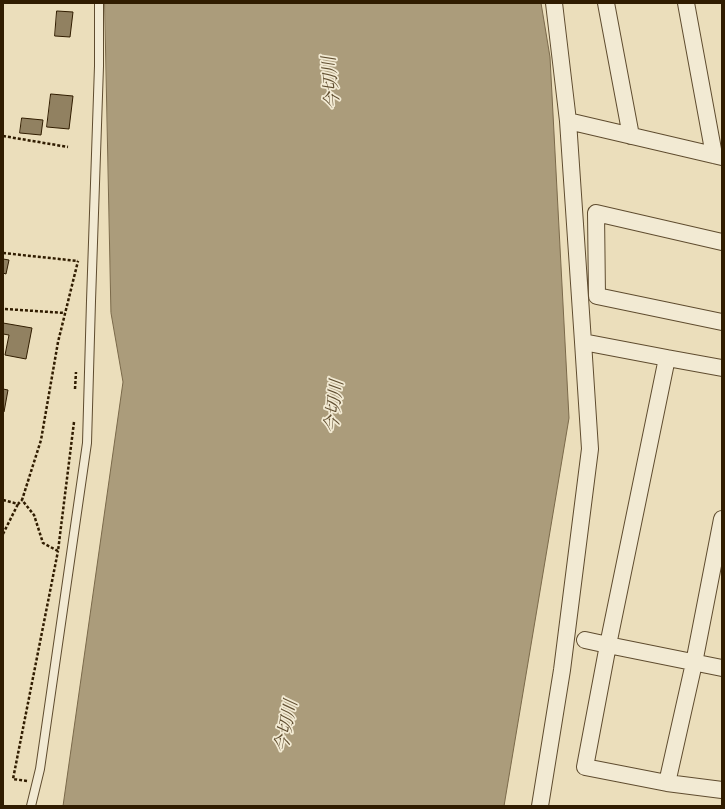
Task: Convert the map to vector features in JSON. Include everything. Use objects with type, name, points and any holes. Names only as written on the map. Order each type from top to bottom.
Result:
[{"type":"street","points":[[540,806],[562,670],[590,449],[568,121],[554,3]]},
{"type":"street","points":[[606,3],[631,136]]},
{"type":"street","points":[[568,121],[718,156],[686,3]]},
{"type":"street","points":[[722,242],[596,213],[597,296],[722,322]]},
{"type":"street","points":[[583,342],[722,368]]},
{"type":"street","points":[[667,358],[608,645],[585,767],[667,783],[722,790]]},
{"type":"street","points":[[667,783],[694,663],[722,518]]},
{"type":"street","points":[[585,640],[722,668]]},
{"type":"lane","points":[[31,806],[40,769],[87,443],[99,66],[99,3]]},
{"type":"path","points":[[3,136],[68,147]]},
{"type":"path","points":[[3,252],[78,261],[92,259]]},
{"type":"path","points":[[3,534],[18,504],[22,500],[41,440],[58,342],[78,261]]},
{"type":"path","points":[[5,309],[65,313]]},
{"type":"path","points":[[75,392],[76,370]]},
{"type":"path","points":[[37,782],[14,779],[58,551],[75,418]]},
{"type":"path","points":[[3,500],[18,504]]},
{"type":"path","points":[[22,500],[34,515],[43,543],[58,551]]},
{"type":"water","name":"今切川","points":[[105,3],[541,3],[550,57],[569,418],[504,806],[63,806],[123,382],[111,313]]},
{"type":"building","points":[[57,11],[73,12],[70,37],[55,36]]},
{"type":"building","points":[[51,94],[73,96],[69,129],[47,127]]},
{"type":"building","points":[[22,118],[43,120],[41,135],[20,133]]},
{"type":"building","points":[[3,259],[9,260],[6,274],[3,273]]},
{"type":"building","points":[[3,323],[32,328],[26,359],[5,355],[9,335],[3,334]]},
{"type":"building","points":[[3,389],[8,390],[4,412],[3,412]]}]
